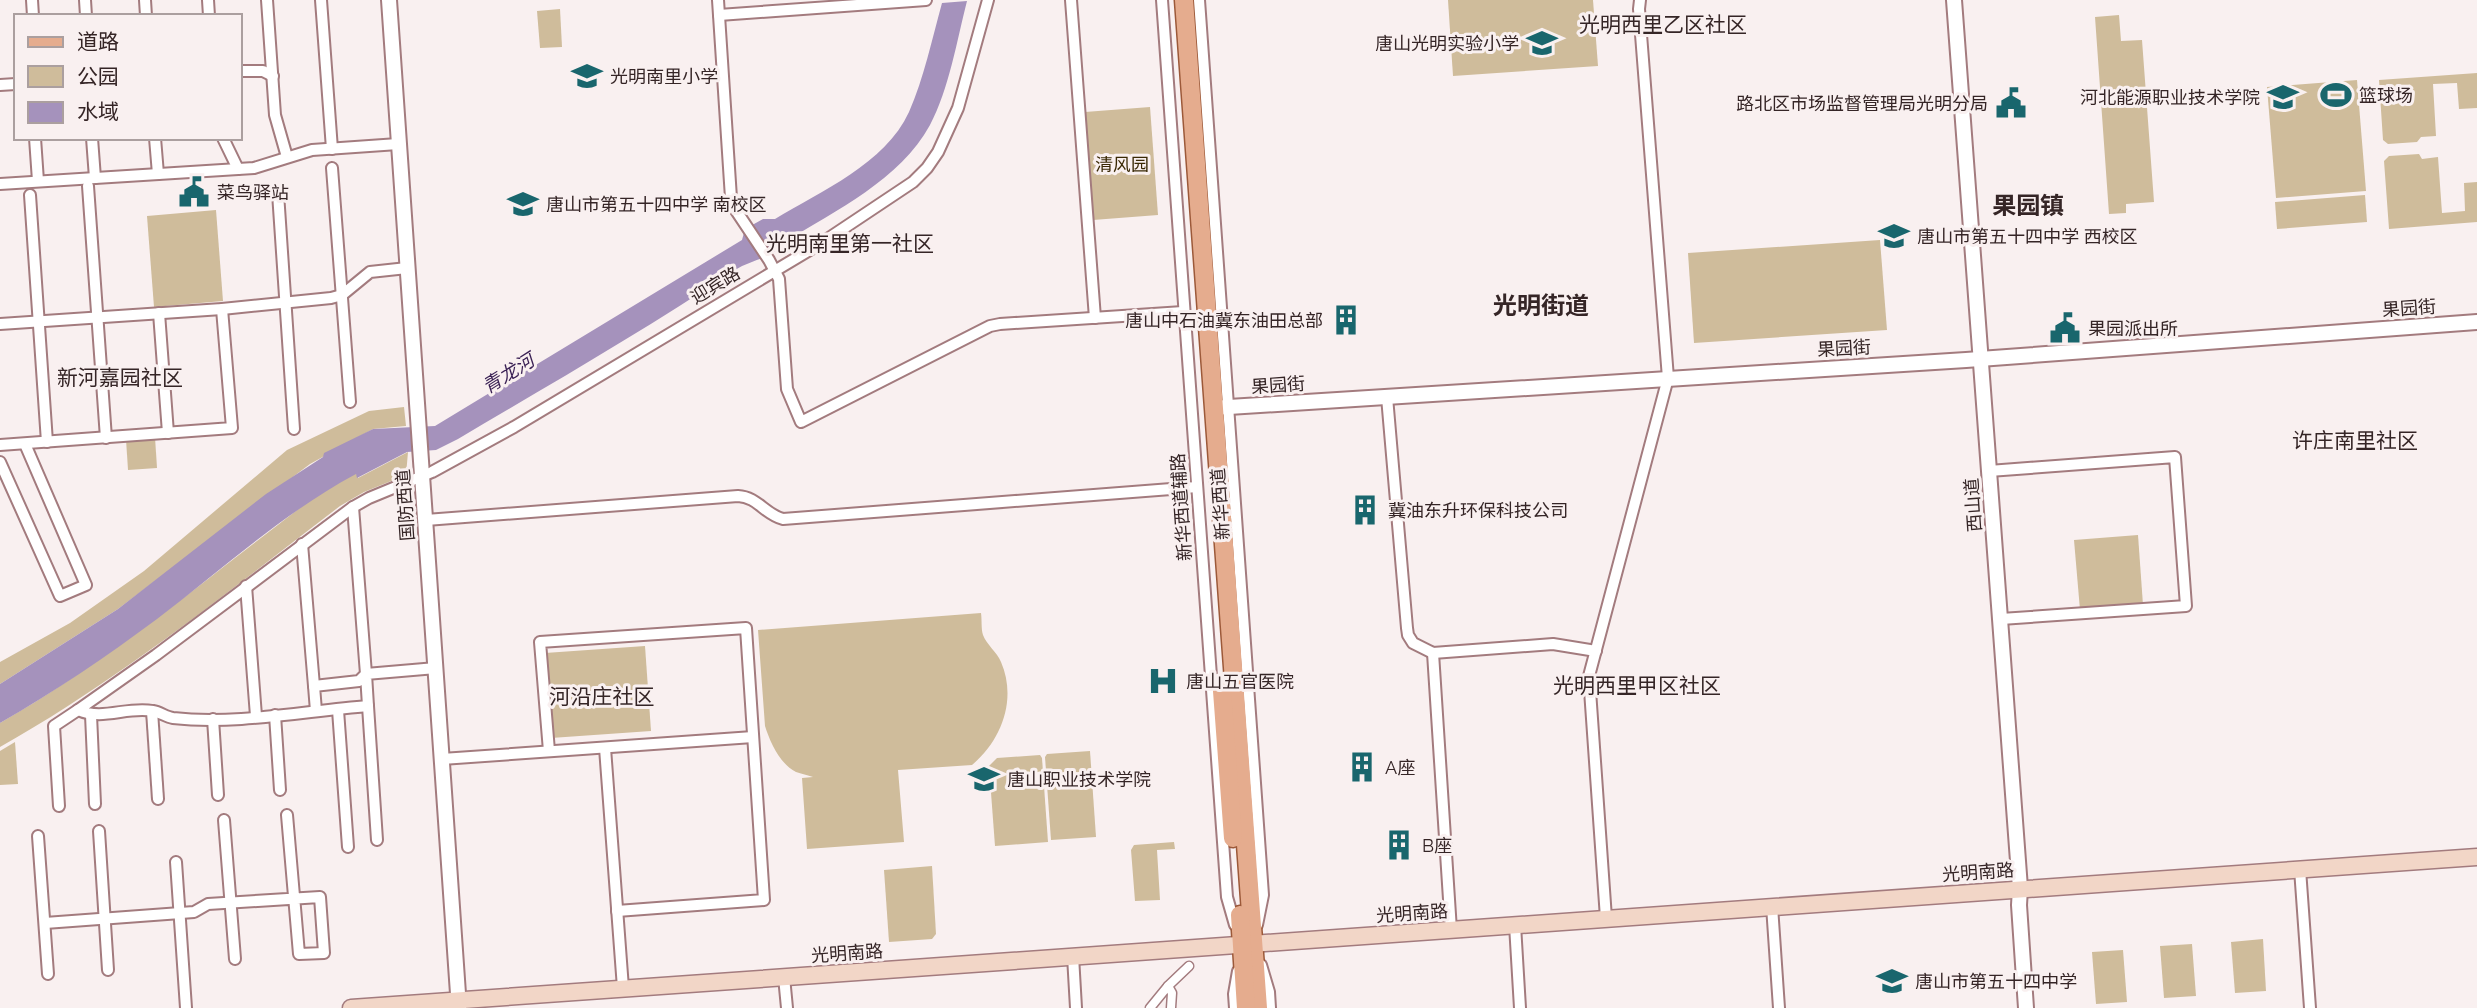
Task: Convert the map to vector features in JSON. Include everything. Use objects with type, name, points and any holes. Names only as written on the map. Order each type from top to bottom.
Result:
[{"type":"main road","name":"新华西道","points":[[1175,0],[1227,776],[1258,1008]]},
{"type":"main road","name":"新华西道","points":[[1184,0],[1220,408],[1248,944],[1245,1008]]},
{"type":"main road","name":"光明南路","points":[[351,1008],[459,1004],[623,988],[2477,857]]},
{"type":"street","points":[[267,0],[275,116],[287,157]]},
{"type":"street","points":[[321,0],[332,149]]},
{"type":"street","name":"国防西道","points":[[388,0],[418,416],[425,471],[426,520],[459,1004]]},
{"type":"street","points":[[718,0],[731,198],[735,209],[779,279],[788,389],[801,422],[990,326],[1184,312]]},
{"type":"street","points":[[719,15],[926,0]]},
{"type":"street","name":"迎宾路","points":[[60,806],[54,726],[156,655],[302,544],[369,498],[514,428],[772,265],[823,242],[913,182],[927,168],[937,152],[958,108],[988,0]]},
{"type":"street","points":[[1071,0],[1095,318]]},
{"type":"street","name":"新华西道辅路","points":[[1162,0],[1227,897],[1269,992],[1270,1008]]},
{"type":"street","points":[[1199,0],[1220,408]]},
{"type":"street","points":[[1605,918],[1589,676],[1668,378],[1640,0]]},
{"type":"street","name":"西山道","points":[[1954,0],[2001,619],[2026,1008]]},
{"type":"street","points":[[242,71],[262,71],[273,76]]},
{"type":"street","points":[[35,140],[38,181]]},
{"type":"street","points":[[92,140],[91,182],[97,318],[106,438]]},
{"type":"street","points":[[155,140],[158,174]]},
{"type":"street","points":[[224,140],[237,169]]},
{"type":"street","points":[[0,184],[38,181],[91,182],[237,169],[262,166],[312,150],[398,144]]},
{"type":"street","points":[[332,168],[350,402]]},
{"type":"street","points":[[278,193],[294,429]]},
{"type":"street","points":[[30,195],[47,442]]},
{"type":"street","points":[[0,324],[286,304],[331,298],[342,295],[370,272],[407,268]]},
{"type":"street","points":[[0,445],[232,428],[222,309]]},
{"type":"street","points":[[159,313],[168,433]]},
{"type":"street","name":"果园街","points":[[1220,408],[1980,359],[2477,322]]},
{"type":"street","points":[[1387,397],[1408,635],[1413,643],[1433,653],[1553,644],[1596,651]]},
{"type":"street","points":[[0,462],[60,596],[86,585],[25,443]]},
{"type":"street","points":[[1989,471],[2175,457],[2186,606],[2001,619]]},
{"type":"street","points":[[426,520],[738,496],[748,497],[772,516],[783,519],[1197,488]]},
{"type":"street","points":[[353,507],[377,841]]},
{"type":"street","points":[[302,544],[316,711]]},
{"type":"street","points":[[246,586],[256,716]]},
{"type":"street","points":[[548,751],[540,642],[746,628],[764,900],[617,911]]},
{"type":"street","points":[[1433,653],[1451,930]]},
{"type":"street","points":[[314,686],[359,681],[366,674],[436,668]]},
{"type":"street","points":[[78,709],[91,715],[152,710],[170,718],[213,719],[368,706]]},
{"type":"street","points":[[152,710],[158,799]]},
{"type":"street","points":[[338,710],[348,847]]},
{"type":"street","points":[[91,715],[95,804]]},
{"type":"street","points":[[275,715],[280,790]]},
{"type":"street","points":[[213,719],[218,794]]},
{"type":"street","points":[[442,759],[753,737]]},
{"type":"street","points":[[605,748],[623,988]]},
{"type":"street","points":[[44,923],[194,912],[208,904],[295,898],[320,897],[324,953],[299,954],[295,898],[287,815]]},
{"type":"street","points":[[224,821],[235,959]]},
{"type":"street","points":[[99,831],[108,970]]},
{"type":"street","points":[[38,836],[48,974]]},
{"type":"street","points":[[176,862],[186,1008]]},
{"type":"street","points":[[2300,869],[2310,1008]]},
{"type":"street","points":[[1772,906],[1779,1008]]},
{"type":"street","points":[[1515,925],[1520,1008]]},
{"type":"street","name":"新华西道辅路","points":[[1235,1008],[1234,994],[1248,944]]},
{"type":"street","points":[[1073,956],[1076,1008]]},
{"type":"street","points":[[1150,1008],[1189,966]]},
{"type":"street","points":[[784,977],[787,1008]]},
{"type":"street","points":[[1168,986],[1172,993],[1171,1008]]},
{"type":"green space","name":"唐山光明实验小学","points":[[1448,0],[1593,0],[1598,66],[1453,76]]},
{"type":"green space","points":[[560,9],[562,47],[540,48],[537,11]]},
{"type":"green space","points":[[2119,15],[2121,41],[2142,40],[2154,202],[2126,204],[2126,213],[2109,214],[2095,17]]},
{"type":"green space","points":[[2477,73],[2477,108],[2459,109],[2457,83],[2433,84],[2436,136],[2421,137],[2417,142],[2388,144],[2383,140],[2379,80]]},
{"type":"green space","points":[[2357,80],[2366,191],[2276,198],[2267,87]]},
{"type":"green space","name":"清风园","points":[[1150,107],[1158,215],[1093,220],[1085,112]]},
{"type":"green space","points":[[2419,154],[2422,159],[2438,157],[2442,213],[2465,211],[2464,183],[2477,182],[2477,222],[2389,229],[2384,161],[2389,156]]},
{"type":"green space","points":[[2365,195],[2367,222],[2277,229],[2275,202]]},
{"type":"green space","points":[[216,210],[223,301],[154,307],[147,216]]},
{"type":"green space","points":[[1880,240],[1887,330],[1694,343],[1688,253]]},
{"type":"green space","points":[[404,407],[406,426],[373,429],[310,464],[118,609],[0,684],[0,662],[70,623],[144,571],[287,450],[369,411]]},
{"type":"green space","points":[[155,437],[157,468],[128,470],[126,439]]},
{"type":"green space","points":[[408,452],[406,475],[364,492],[340,506],[132,663],[0,747],[0,723],[123,643],[318,494],[356,473],[358,478]]},
{"type":"green space","points":[[2138,535],[2143,605],[2080,610],[2074,540]]},
{"type":"green space","points":[[981,613],[983,635],[1001,662],[1007,690],[1004,718],[983,755],[972,765],[898,770],[904,842],[807,849],[802,778],[813,777],[796,772],[785,764],[767,732],[758,630]]},
{"type":"green space","points":[[645,646],[651,731],[551,738],[545,653]]},
{"type":"green space","points":[[15,742],[18,784],[0,785],[0,751]]},
{"type":"green space","points":[[1090,751],[1096,837],[1051,840],[1045,757],[1047,754]]},
{"type":"green space","points":[[1040,755],[1048,842],[995,846],[989,766],[997,758]]},
{"type":"green space","points":[[1174,842],[1175,849],[1157,850],[1160,900],[1135,901],[1131,850],[1134,845]]},
{"type":"green space","points":[[932,866],[936,934],[932,939],[889,942],[884,870]]},
{"type":"green space","points":[[2263,939],[2266,991],[2235,993],[2231,942]]},
{"type":"green space","points":[[2192,944],[2196,996],[2164,998],[2160,946]]},
{"type":"green space","points":[[2123,950],[2127,1002],[2096,1004],[2092,952]]},
{"type":"water","points":[[967,1],[937,111],[917,145],[884,178],[785,242],[774,252],[741,266],[458,439],[436,450],[407,452],[329,489],[278,524],[119,647],[0,723],[0,684],[118,609],[266,494],[323,457],[324,453],[373,429],[435,426],[742,240],[745,229],[763,219],[775,219],[831,187],[868,161],[884,147],[909,112],[942,3]]},
{"type":"place","name":"唐山光明实验小学","points":[[1542,43]]},
{"type":"place","name":"光明南里小学","points":[[587,76]]},
{"type":"place","name":"篮球场","points":[[2336,95]]},
{"type":"place","name":"河北能源职业技术学院","points":[[2283,97]]},
{"type":"place","name":"路北区市场监督管理局光明分局","points":[[2011,103]]},
{"type":"place","name":"菜鸟驿站","points":[[194,192]]},
{"type":"place","name":"唐山市第五十四中学 南校区","points":[[523,204]]},
{"type":"place","name":"唐山市第五十四中学 西校区","points":[[1894,236]]},
{"type":"place","name":"唐山中石油冀东油田总部","points":[[1346,320]]},
{"type":"place","name":"果园派出所","points":[[2065,328]]},
{"type":"place","name":"冀油东升环保科技公司","points":[[1365,510]]},
{"type":"place","name":"唐山五官医院","points":[[1163,681]]},
{"type":"place","name":"A座","points":[[1362,767]]},
{"type":"place","name":"唐山职业技术学院","points":[[984,779]]},
{"type":"place","name":"B座","points":[[1399,845]]},
{"type":"place","name":"唐山市第五十四中学","points":[[1892,981]]},
{"type":"district","name":"光明西里乙区社区","points":[[1663,24]]},
{"type":"district","name":"果园镇","points":[[2028,205]]},
{"type":"district","name":"光明南里第一社区","points":[[850,243]]},
{"type":"district","name":"光明街道","points":[[1541,305]]},
{"type":"district","name":"新河嘉园社区","points":[[120,377]]},
{"type":"district","name":"许庄南里社区","points":[[2355,440]]},
{"type":"district","name":"光明西里甲区社区","points":[[1637,685]]},
{"type":"district","name":"河沿庄社区","points":[[602,696]]},
{"type":"water label","name":"青龙河","points":[[508,373]]}]
